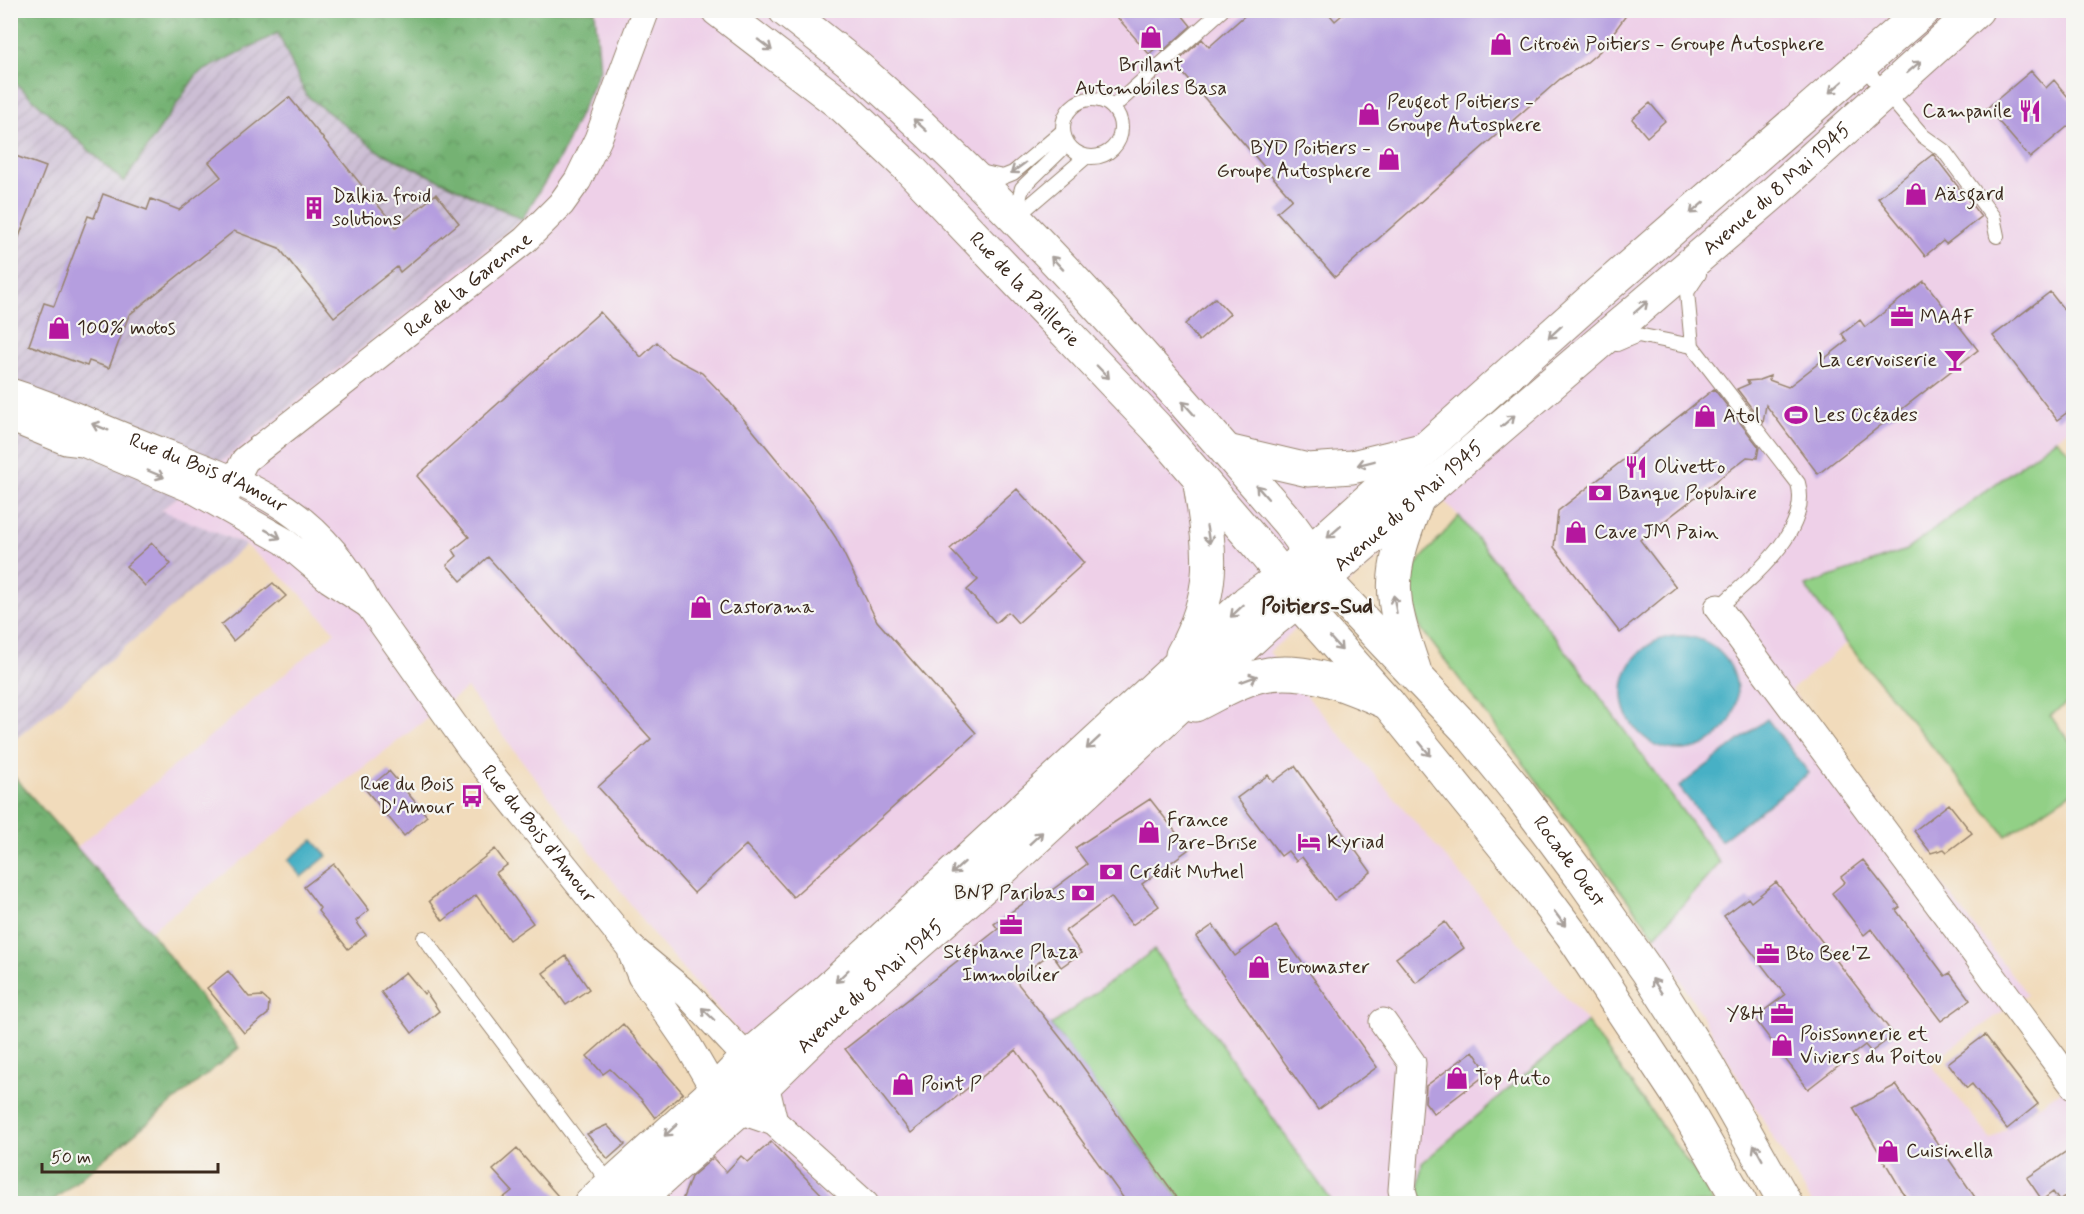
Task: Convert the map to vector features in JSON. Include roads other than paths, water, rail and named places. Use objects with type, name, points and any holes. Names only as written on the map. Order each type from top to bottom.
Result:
[{"type":"main road","name":"Rue de la Paillerie","points":[[718,10],[844,107],[909,168],[1156,427],[1199,477],[1303,578]]},
{"type":"main road","name":"Rue de la Paillerie","points":[[786,10],[865,75],[1015,218],[1227,451],[1289,523],[1302,541],[1303,578]]},
{"type":"main road","name":"Avenue du 8 Mai 1945","points":[[756,1071],[836,1015],[993,878],[1267,625],[1303,578],[1423,450],[1924,10]]},
{"type":"main road","name":"Avenue du 8 Mai 1945","points":[[611,1197],[727,1100],[756,1071],[819,997],[1247,602],[1303,578],[1417,501],[1777,190],[1977,10]]},
{"type":"main road","points":[[909,168],[960,196],[971,205],[1015,218],[999,261]]},
{"type":"main road","points":[[1227,451],[1308,470],[1352,466],[1423,450]]},
{"type":"main road","points":[[1173,671],[1197,627],[1209,575],[1209,543],[1199,477]]},
{"type":"main road","points":[[1417,501],[1397,554],[1392,590],[1399,626],[1417,680]]},
{"type":"main road","points":[[1303,578],[1388,704],[1525,872],[1572,935],[1676,1092],[1741,1203]]},
{"type":"main road","name":"Rocade Ouest","points":[[1303,578],[1417,680],[1469,732],[1518,792],[1648,972],[1708,1066],[1786,1203]]},
{"type":"main road","points":[[1159,724],[1241,682],[1278,673],[1300,673],[1321,678],[1388,704]]},
{"type":"street","name":"Rue de la Garenne","points":[[222,506],[233,478],[245,460],[525,240],[561,204],[578,180],[598,139],[645,10]]},
{"type":"street","name":"Rue du Bois d'Amour","points":[[10,392],[233,478],[283,505],[306,523],[352,573],[369,605],[473,752],[628,945],[688,995],[756,1071]]},
{"type":"street","name":"Rue du Bois d'Amour","points":[[10,418],[66,441],[82,443],[194,490],[284,540],[329,579],[369,605]]},
{"type":"street","points":[[1718,608],[2073,1086]]},
{"type":"street","name":"Rue du Bois d'Amour","points":[[628,945],[641,976],[727,1100]]},
{"type":"street","points":[[1383,1022],[1412,1063],[1402,1190],[1406,1203]]},
{"type":"street","points":[[756,1071],[774,1122]]},
{"type":"street","points":[[727,1100],[774,1122],[865,1203]]},
{"type":"lane","points":[[1113,107],[1222,10]]},
{"type":"lane","points":[[1862,65],[1923,136],[1944,151],[1993,217],[1997,236]]},
{"type":"lane","points":[[1098,99],[1113,107],[1121,124],[1117,143],[1104,155],[1086,157],[1015,218],[1022,188],[1060,150],[1067,113],[1081,101],[1098,99]]},
{"type":"lane","points":[[962,166],[1003,177],[1013,173],[1064,136]]},
{"type":"lane","points":[[1064,136],[1070,148],[1086,157]]},
{"type":"lane","points":[[1718,608],[1780,547],[1792,525],[1801,494],[1798,483],[1692,346],[1686,291],[1693,280],[1777,190]]},
{"type":"lane","points":[[1533,399],[1625,339],[1638,334],[1692,346]]},
{"type":"lane","points":[[424,938],[611,1197]]},
{"type":"water","points":[[1680,636],[1702,640],[1720,653],[1733,671],[1737,693],[1733,715],[1720,733],[1702,746],[1680,750],[1658,746],[1640,733],[1627,715],[1623,693],[1627,671],[1640,653],[1658,640]]},
{"type":"water","points":[[1767,719],[1809,773],[1721,841],[1679,787]]},
{"type":"water","points":[[313,840],[327,856],[301,877],[288,860]]},
{"type":"place","name":"Brillant Automobiles Basa","points":[[1151,37]]},
{"type":"place","name":"Citroën Poitiers - Groupe Autosphere","points":[[1501,44]]},
{"type":"place","name":"Campanile","points":[[2030,111]]},
{"type":"place","name":"Peugeot Poitiers - Groupe Autosphere","points":[[1369,114]]},
{"type":"place","name":"BYD Poitiers - Groupe Autosphere","points":[[1389,159]]},
{"type":"place","name":"Aäsgard","points":[[1916,194]]},
{"type":"place","name":"Dalkia froid solutions","points":[[314,208]]},
{"type":"place","name":"MAAF","points":[[1902,317]]},
{"type":"place","name":"100% motos","points":[[59,328]]},
{"type":"place","name":"La cervoiserie","points":[[1955,360]]},
{"type":"place","name":"Les Océades","points":[[1796,415]]},
{"type":"place","name":"Atol","points":[[1705,416]]},
{"type":"place","name":"Olivetto","points":[[1636,467]]},
{"type":"place","name":"Banque Populaire","points":[[1600,493]]},
{"type":"place","name":"Cave JM Pain","points":[[1576,532]]},
{"type":"place","name":"Castorama","points":[[701,607]]},
{"type":"place","name":"Rue du Bois D'Amour","points":[[472,796]]},
{"type":"place","name":"France Pare-Brise","points":[[1149,832]]},
{"type":"place","name":"Kyriad","points":[[1309,842]]},
{"type":"place","name":"Crédit Mutuel","points":[[1111,872]]},
{"type":"place","name":"BNP Paribas","points":[[1083,893]]},
{"type":"place","name":"Stéphane Plaza Immobilier","points":[[1011,925]]},
{"type":"place","name":"Bto Bee'Z","points":[[1768,954]]},
{"type":"place","name":"Euromaster","points":[[1259,967]]},
{"type":"place","name":"Y&H","points":[[1782,1014]]},
{"type":"place","name":"Poissonnerie et Viviers du Poitou","points":[[1782,1045]]},
{"type":"place","name":"Top Auto","points":[[1457,1078]]},
{"type":"place","name":"Point P","points":[[903,1084]]},
{"type":"place","name":"Cuisinella","points":[[1888,1151]]},
{"type":"district","name":"Poitiers-Sud","points":[[1317,607]]}]
